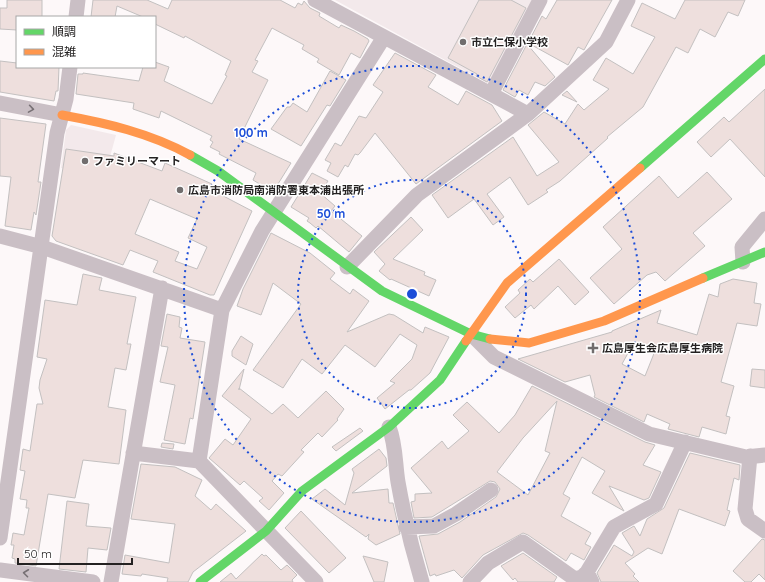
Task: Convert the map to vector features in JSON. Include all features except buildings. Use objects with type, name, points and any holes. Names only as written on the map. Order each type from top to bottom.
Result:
[{"type":"street","points":[[76,16],[78,0]]},
{"type":"street","points":[[315,0],[528,114]]},
{"type":"street","points":[[491,94],[540,0]]},
{"type":"street","points":[[347,267],[417,194],[528,114],[606,42],[628,0]]},
{"type":"street","points":[[199,461],[222,310],[262,231],[384,37]]},
{"type":"street","points":[[200,582],[266,531],[302,491],[389,427],[440,380],[457,352],[507,283],[765,58]]},
{"type":"street","points":[[0,538],[57,133],[66,99],[70,68]]},
{"type":"street","points":[[0,104],[62,114],[109,124],[149,137],[184,152],[218,171],[347,267],[382,291],[471,334],[499,341],[529,343],[604,321],[743,262],[764,258]]},
{"type":"street","points":[[743,262],[742,247],[765,219]]},
{"type":"street","points":[[0,236],[42,247],[222,310]]},
{"type":"street","points":[[110,582],[162,288]]},
{"type":"street","points":[[471,334],[494,357],[649,434],[746,456],[758,455],[745,509],[748,519],[765,531]]},
{"type":"street","points":[[389,427],[394,438],[396,472],[406,527],[422,582]]},
{"type":"street","points":[[470,582],[488,563],[523,542],[575,579],[590,577],[614,527],[656,504],[685,442]]},
{"type":"street","points":[[133,453],[199,461],[316,582]]},
{"type":"street","points":[[406,527],[434,526],[456,514],[491,490]]},
{"type":"street","points":[[0,570],[93,582]]},
{"type":"shaded area","name":"市立仁保小学校","points":[[335,0],[535,0],[491,85]]},
{"type":"shaded area","points":[[71,125],[116,135],[105,175],[61,168],[66,130]]},
{"type":"traffic: fast","points":[[640,168],[765,59]]},
{"type":"traffic: fast","points":[[190,155],[218,171],[382,291],[471,334],[490,339]]},
{"type":"traffic: fast","points":[[703,278],[765,252]]},
{"type":"traffic: fast","points":[[200,582],[266,531],[302,491],[389,427],[440,380],[466,341]]},
{"type":"traffic: slow","points":[[62,115],[128,130],[175,147],[190,155]]},
{"type":"traffic: slow","points":[[466,341],[507,283],[640,168]]},
{"type":"traffic: slow","points":[[490,339],[529,343],[604,321],[703,278]]},
{"type":"place","name":"市立仁保小学校","points":[[463,42]]},
{"type":"place","name":"ファミリーマート","points":[[85,161]]},
{"type":"place","name":"広島市消防局南消防署東本浦出張所","points":[[180,190]]},
{"type":"place","name":"広島厚生会広島厚生病院","points":[[593,348]]}]
